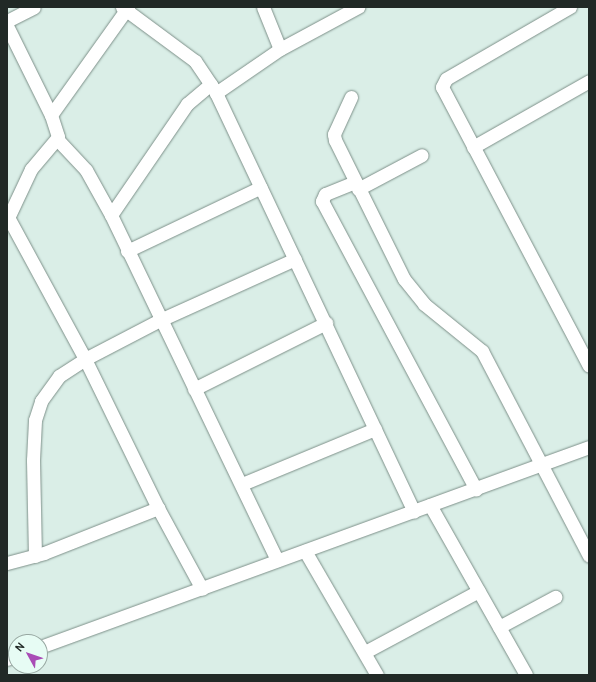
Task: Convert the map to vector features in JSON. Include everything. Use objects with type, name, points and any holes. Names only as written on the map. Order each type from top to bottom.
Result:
[{"type":"street","points":[[7,21],[34,7]]},
{"type":"street","points":[[263,7],[280,49]]},
{"type":"street","points":[[110,215],[187,104],[280,49],[358,7]]},
{"type":"street","points":[[570,7],[444,82],[443,91],[589,366]]},
{"type":"street","points":[[51,115],[125,8],[195,61],[213,88],[414,510]]},
{"type":"street","points":[[7,26],[51,115],[57,139],[86,170],[110,215],[160,320],[242,484],[277,560]]},
{"type":"street","points":[[472,146],[589,81]]},
{"type":"street","points":[[351,97],[334,137],[356,186],[409,287],[424,304],[482,351],[587,550]]},
{"type":"street","points":[[57,139],[31,169],[8,219],[85,359],[158,508],[202,589]]},
{"type":"street","points":[[422,155],[356,186],[325,194],[322,201],[476,488]]},
{"type":"street","points":[[127,251],[261,187]]},
{"type":"street","points":[[35,556],[33,460],[36,414],[44,396],[59,376],[85,359],[160,320],[295,259]]},
{"type":"street","points":[[194,389],[326,323]]},
{"type":"street","points":[[242,484],[375,429]]},
{"type":"street","points":[[48,644],[589,447]]},
{"type":"street","points":[[430,505],[526,675]]},
{"type":"street","points":[[7,563],[35,556],[158,508]]},
{"type":"street","points":[[305,551],[377,675]]},
{"type":"street","points":[[365,652],[479,591]]},
{"type":"street","points":[[499,627],[555,597]]}]
